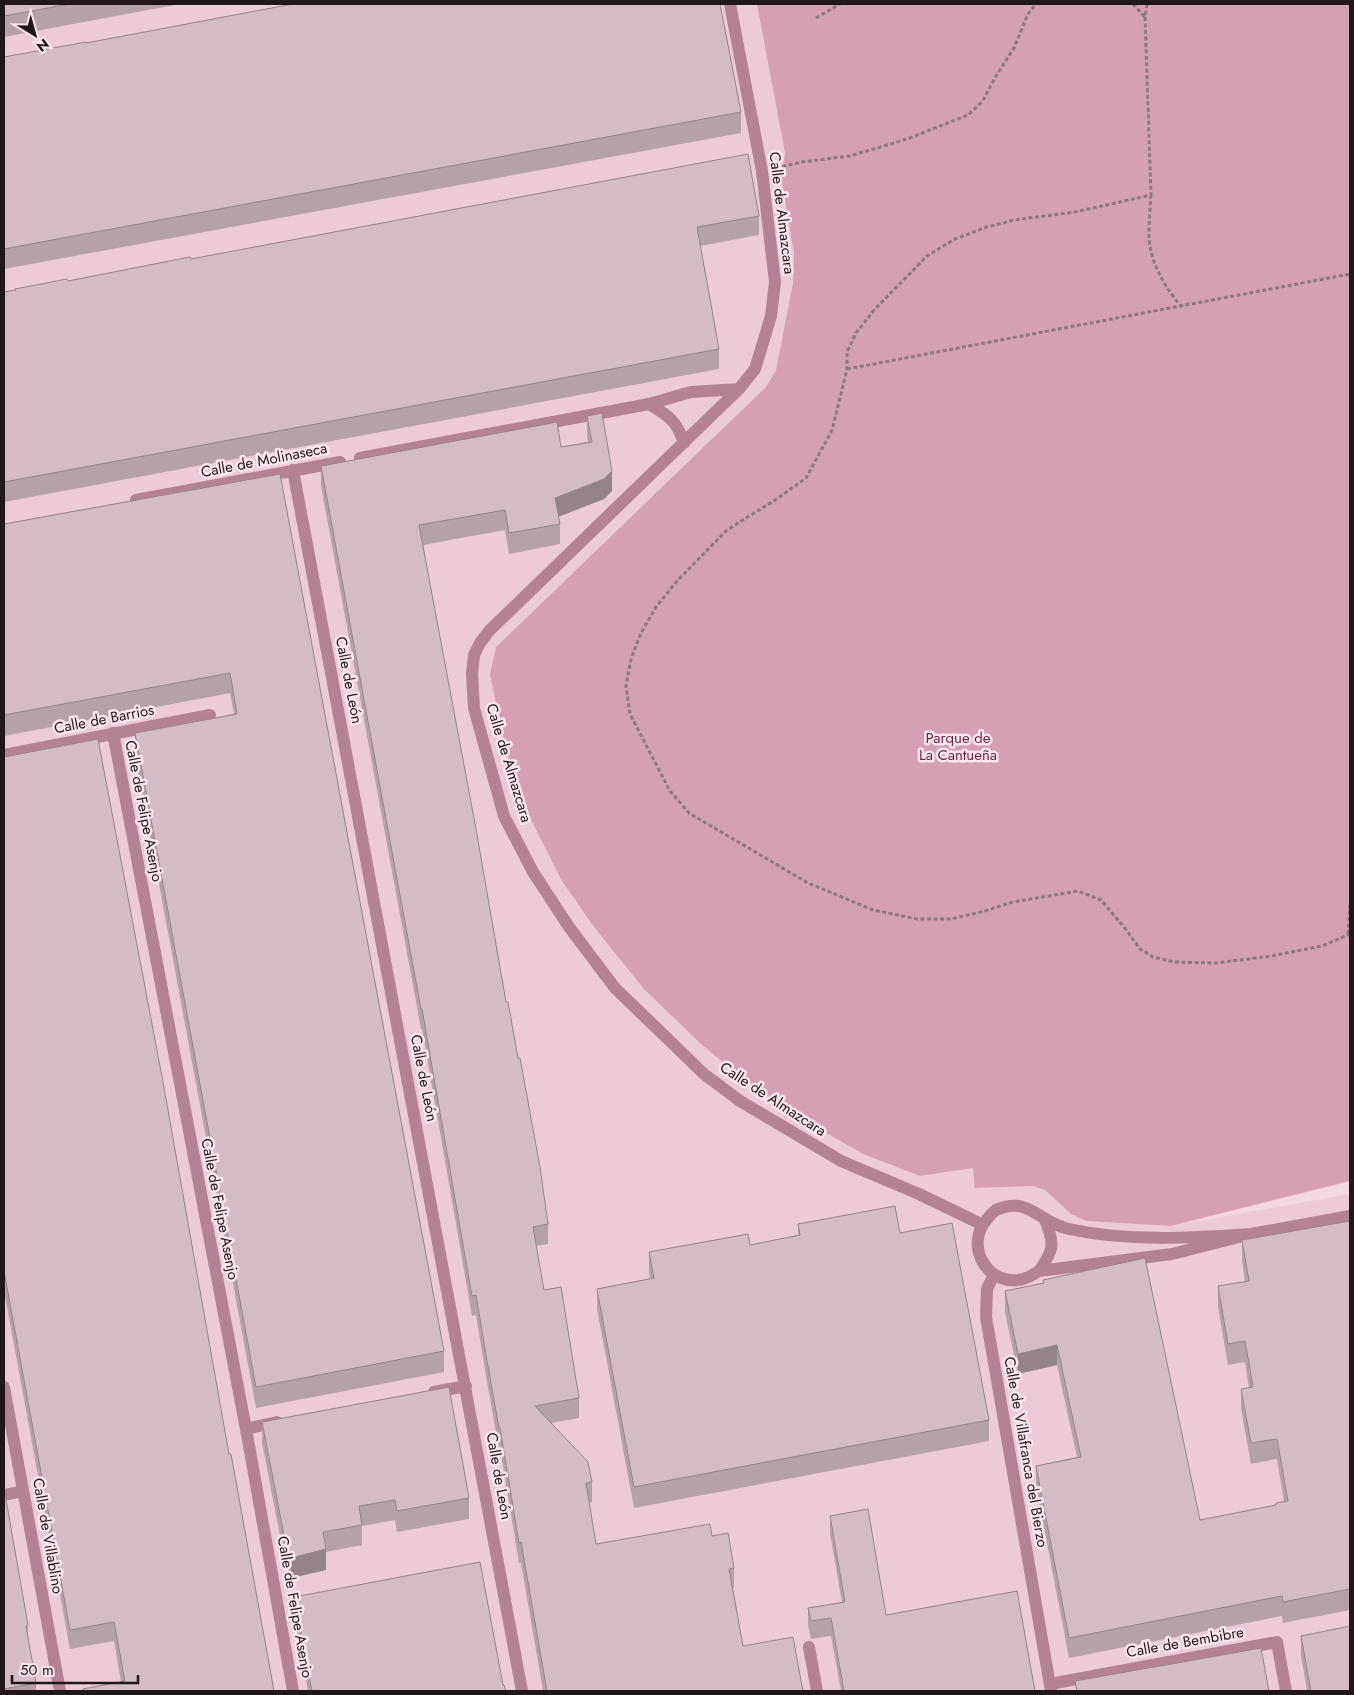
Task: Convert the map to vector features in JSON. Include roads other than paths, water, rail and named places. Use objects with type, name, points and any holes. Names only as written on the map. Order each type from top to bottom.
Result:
[{"type":"street","name":"Calle de Almazcara","points":[[730,4],[754,155],[762,172],[775,282],[771,316],[755,369],[739,389],[490,631],[480,643],[474,655],[472,674],[474,708],[504,816],[518,845],[568,927],[615,988],[704,1074],[740,1101],[841,1161],[919,1194],[981,1224]]},
{"type":"street","name":"Calle de Molinaseca","points":[[120,503],[649,404],[691,392],[739,389]]},
{"type":"street","points":[[649,404],[672,420],[680,431],[684,443]]},
{"type":"street","name":"Calle de León","points":[[293,470],[522,1691]]},
{"type":"street","name":"Calle de Barrios","points":[[4,754],[210,715]]},
{"type":"street","name":"Calle de Felipe Asenjo","points":[[113,733],[246,1429],[293,1691]]},
{"type":"street","points":[[1251,1234],[1166,1239],[1107,1236],[1066,1229],[1045,1220],[1030,1208],[1012,1205],[994,1211],[981,1224],[977,1238],[978,1252],[984,1265],[994,1274],[1009,1280],[1025,1279],[1039,1271],[1172,1254],[1251,1234],[1350,1216]]},
{"type":"street","points":[[1039,1271],[1050,1256],[1052,1237],[1045,1220]]},
{"type":"street","name":"Calle de Villafranca del Bierzo","points":[[994,1274],[987,1289],[986,1317],[1050,1688]]},
{"type":"street","points":[[425,1394],[466,1386]]},
{"type":"street","name":"Calle de Villablino","points":[[4,1387],[60,1691]]},
{"type":"street","points":[[246,1429],[293,1419]]},
{"type":"street","points":[[4,1495],[23,1491]]},
{"type":"street","name":"Calle de Bembibre","points":[[1050,1688],[1278,1642],[1286,1691]]},
{"type":"street","points":[[809,1647],[817,1691]]},
{"type":"park label","name":"Parque de La Cantueña","points":[[958,746]]}]
